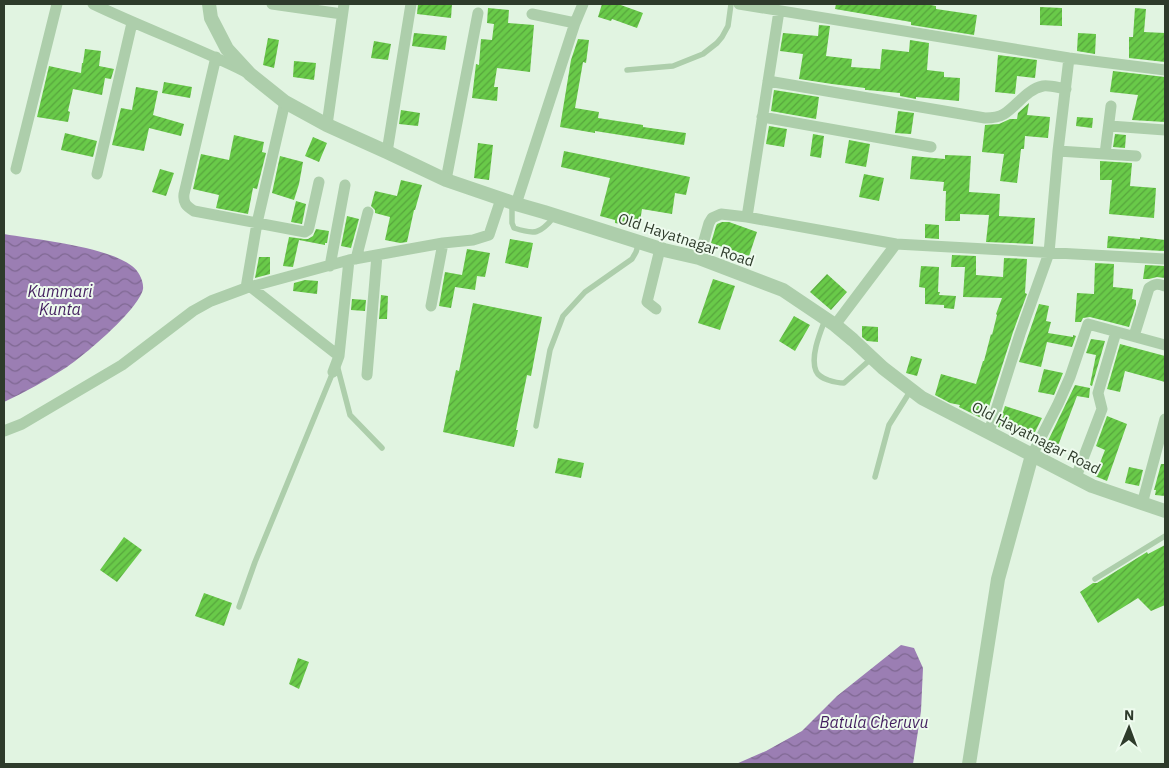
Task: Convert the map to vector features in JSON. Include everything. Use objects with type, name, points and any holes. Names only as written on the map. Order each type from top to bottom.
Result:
[{"type":"street","points":[[16,169],[57,4]]},
{"type":"street","points":[[93,4],[132,23],[216,57],[250,74]]},
{"type":"street","name":"Old Hayatnagar Road","points":[[209,4],[211,18],[227,49],[250,74],[285,102],[326,125],[446,180],[660,249],[700,258],[783,290],[830,322],[883,368],[922,398],[1092,486],[1165,511]]},
{"type":"street","points":[[272,4],[343,9],[326,125]]},
{"type":"street","points":[[387,152],[411,4]]},
{"type":"street","points":[[4,431],[22,424],[122,364],[193,310],[211,301],[249,288],[352,260],[443,243],[473,240],[489,235],[510,202],[583,4]]},
{"type":"street","points":[[739,4],[1070,58],[1165,70]]},
{"type":"street","points":[[747,217],[779,11]]},
{"type":"street","points":[[446,180],[478,13]]},
{"type":"street","points":[[532,14],[575,23]]},
{"type":"street","points":[[97,174],[132,23]]},
{"type":"street","points":[[216,57],[184,194],[184,200],[188,207],[194,211],[305,232],[308,230],[319,182]]},
{"type":"street","points":[[989,432],[1048,252],[1070,58]]},
{"type":"street","points":[[768,81],[985,118],[1004,114],[1037,88],[1047,86],[1066,89]]},
{"type":"street","points":[[249,288],[258,224],[285,102]]},
{"type":"street","points":[[1106,154],[1111,106]]},
{"type":"street","points":[[762,117],[931,147]]},
{"type":"street","points":[[1110,126],[1165,130]]},
{"type":"street","points":[[1058,151],[1136,156]]},
{"type":"street","points":[[330,266],[345,185]]},
{"type":"street","points":[[336,364],[352,260],[368,212]]},
{"type":"street","points":[[700,258],[709,223],[712,218],[721,214],[896,244],[1165,259]]},
{"type":"street","points":[[431,306],[443,243]]},
{"type":"street","points":[[830,322],[896,244]]},
{"type":"street","points":[[656,310],[647,302],[660,249]]},
{"type":"street","points":[[368,375],[377,255]]},
{"type":"street","points":[[1134,336],[1149,288],[1152,285],[1158,284],[1165,286]]},
{"type":"street","points":[[249,288],[336,364]]},
{"type":"street","points":[[969,764],[998,579],[1032,455],[1070,377],[1088,324],[1165,345]]},
{"type":"street","points":[[1076,477],[1102,409],[1098,393],[1116,332]]},
{"type":"street","points":[[1142,504],[1161,449],[1165,419]]},
{"type":"lane","points":[[627,70],[673,66],[703,54],[717,43],[728,26],[731,4]]},
{"type":"lane","points":[[510,202],[514,228],[524,231],[532,233],[540,231],[546,227],[555,215]]},
{"type":"lane","points":[[536,426],[550,350],[563,316],[585,292],[632,259],[639,242]]},
{"type":"lane","points":[[830,322],[819,335],[815,349],[815,370],[820,376],[837,383],[844,383],[872,358]]},
{"type":"lane","points":[[336,364],[350,416],[382,448]]},
{"type":"lane","points":[[239,607],[336,364]]},
{"type":"lane","points":[[875,477],[889,425],[911,390]]},
{"type":"lane","points":[[1094,579],[1165,536]]},
{"type":"water","name":"Kummari Kunta","points":[[4,234],[71,245],[105,253],[120,259],[134,268],[143,283],[143,289],[132,308],[86,353],[52,377],[4,402]]},
{"type":"water","name":"Batula Cheruvu","points":[[901,645],[914,648],[923,668],[921,711],[913,764],[736,764],[766,751],[802,731],[837,696]]},
{"type":"building","points":[[418,4],[452,4],[451,18],[417,14]]},
{"type":"building","points":[[602,4],[618,4],[643,13],[637,28],[612,19],[611,21],[598,17]]},
{"type":"building","points":[[836,4],[925,4],[936,6],[936,9],[977,15],[974,35],[911,25],[911,22],[835,9]]},
{"type":"building","points":[[1040,7],[1062,8],[1062,26],[1040,25]]},
{"type":"building","points":[[488,8],[509,10],[508,23],[534,25],[530,72],[497,68],[494,87],[498,87],[497,101],[472,98],[476,64],[479,65],[481,39],[492,40],[494,24],[487,23]]},
{"type":"building","points":[[1135,8],[1146,9],[1144,32],[1165,33],[1165,62],[1129,58],[1129,37],[1133,37]]},
{"type":"building","points":[[819,25],[830,26],[826,56],[852,59],[851,67],[880,69],[882,49],[909,52],[910,40],[929,43],[927,70],[944,72],[944,77],[960,78],[959,101],[916,97],[916,99],[900,96],[900,93],[865,90],[865,88],[799,79],[803,54],[780,51],[783,33],[818,36]]},
{"type":"building","points":[[414,33],[447,36],[445,50],[412,46]]},
{"type":"building","points":[[1078,33],[1096,34],[1095,54],[1077,51]]},
{"type":"building","points":[[268,38],[279,40],[274,68],[263,65]]},
{"type":"building","points":[[578,39],[589,40],[586,63],[583,62],[575,108],[599,112],[598,118],[686,133],[684,145],[560,127],[571,60]]},
{"type":"building","points":[[374,41],[391,44],[388,60],[371,58]]},
{"type":"building","points":[[85,49],[101,51],[99,66],[114,69],[111,79],[105,78],[102,95],[73,89],[68,111],[70,112],[68,122],[37,117],[49,66],[81,73]]},
{"type":"building","points":[[998,55],[1037,60],[1035,78],[1017,76],[1015,94],[995,92]]},
{"type":"building","points":[[294,61],[316,63],[314,80],[293,77]]},
{"type":"building","points":[[1113,71],[1165,77],[1165,122],[1132,120],[1138,95],[1110,92]]},
{"type":"building","points":[[164,82],[192,87],[190,98],[162,93]]},
{"type":"building","points":[[136,87],[158,91],[153,115],[184,124],[181,136],[149,128],[144,151],[112,145],[121,108],[132,110]]},
{"type":"building","points":[[774,90],[819,97],[816,119],[771,111]]},
{"type":"building","points":[[1029,103],[1027,115],[1050,117],[1048,138],[1025,136],[1024,149],[1021,149],[1017,183],[1000,181],[1004,154],[982,152],[985,125],[999,124],[1010,119],[1017,119],[1018,113]]},
{"type":"building","points":[[401,110],[420,113],[418,126],[399,124]]},
{"type":"building","points":[[898,111],[914,113],[911,134],[895,133]]},
{"type":"building","points":[[1077,117],[1093,118],[1092,128],[1076,126]]},
{"type":"building","points":[[769,126],[787,129],[784,147],[766,144]]},
{"type":"building","points":[[65,133],[97,141],[93,157],[61,150]]},
{"type":"building","points":[[813,134],[824,136],[821,158],[810,156]]},
{"type":"building","points":[[1115,134],[1126,135],[1125,148],[1113,147]]},
{"type":"building","points":[[234,135],[264,142],[262,152],[266,153],[257,189],[253,188],[248,214],[216,208],[219,195],[193,189],[201,154],[229,160]]},
{"type":"building","points":[[313,137],[327,143],[319,162],[305,156]]},
{"type":"building","points":[[849,140],[870,144],[866,167],[845,163]]},
{"type":"building","points":[[478,143],[493,145],[489,180],[474,178]]},
{"type":"building","points":[[564,151],[690,177],[686,195],[675,193],[672,214],[642,209],[639,227],[615,223],[615,220],[600,216],[610,178],[561,167]]},
{"type":"building","points":[[945,155],[971,156],[969,192],[1000,194],[999,216],[1035,218],[1033,244],[986,242],[989,215],[960,214],[960,221],[945,221],[946,191],[943,191],[944,182],[910,179],[912,156],[945,159]]},
{"type":"building","points":[[280,156],[303,162],[294,200],[272,193]]},
{"type":"building","points":[[1100,161],[1132,163],[1130,186],[1156,188],[1154,218],[1109,214],[1112,180],[1100,180]]},
{"type":"building","points":[[160,169],[174,173],[166,196],[152,192]]},
{"type":"building","points":[[864,174],[884,178],[879,201],[859,197]]},
{"type":"building","points":[[401,180],[422,185],[407,242],[400,243],[385,240],[390,217],[375,213],[371,206],[375,191],[397,196]]},
{"type":"building","points":[[296,201],[306,204],[302,224],[291,222]]},
{"type":"building","points":[[347,216],[359,219],[351,248],[341,246]]},
{"type":"building","points":[[729,222],[757,232],[749,256],[711,243],[717,224]]},
{"type":"building","points":[[925,224],[939,225],[939,239],[925,238]]},
{"type":"building","points":[[316,229],[329,231],[327,243],[325,245],[299,240],[293,267],[283,266],[289,237],[308,239],[313,236]]},
{"type":"building","points":[[1108,236],[1165,240],[1164,251],[1107,248]]},
{"type":"building","points":[[510,239],[533,243],[528,268],[505,263]]},
{"type":"building","points":[[467,249],[490,253],[485,277],[477,276],[475,290],[455,287],[451,308],[439,306],[445,272],[462,275]]},
{"type":"building","points":[[952,255],[976,256],[976,275],[1003,277],[1004,258],[1027,259],[1025,293],[1027,294],[985,419],[959,407],[960,405],[950,403],[935,395],[941,374],[976,384],[1002,298],[963,297],[965,267],[951,267]]},
{"type":"building","points":[[259,257],[270,257],[270,274],[255,278]]},
{"type":"building","points":[[1095,263],[1114,264],[1113,287],[1133,289],[1132,299],[1136,300],[1136,305],[1129,327],[1090,317],[1083,318],[1081,322],[1075,322],[1077,293],[1094,294]]},
{"type":"building","points":[[1145,265],[1165,266],[1165,278],[1143,279]]},
{"type":"building","points":[[921,266],[939,267],[939,295],[956,296],[954,309],[944,308],[944,305],[925,304],[925,288],[919,287]]},
{"type":"building","points":[[827,274],[847,292],[831,310],[810,292]]},
{"type":"building","points":[[713,279],[735,286],[720,330],[698,323]]},
{"type":"building","points":[[305,280],[318,281],[317,294],[293,291],[294,283]]},
{"type":"building","points":[[381,295],[388,296],[387,319],[379,319]]},
{"type":"building","points":[[352,299],[366,300],[365,311],[351,310]]},
{"type":"building","points":[[473,303],[542,317],[531,376],[527,375],[514,447],[443,432],[456,370],[459,371]]},
{"type":"building","points":[[1039,304],[1049,306],[1046,321],[1051,322],[1048,333],[1076,336],[1072,347],[1047,342],[1041,367],[1019,362]]},
{"type":"building","points":[[794,316],[810,325],[795,351],[779,341]]},
{"type":"building","points":[[862,326],[878,327],[878,342],[867,341],[862,337]]},
{"type":"building","points":[[1091,339],[1105,341],[1092,386],[1090,385],[1096,355],[1086,353]]},
{"type":"building","points":[[1120,344],[1165,356],[1165,382],[1125,371],[1120,392],[1107,389]]},
{"type":"building","points":[[911,356],[922,359],[917,376],[906,373]]},
{"type":"building","points":[[1044,369],[1063,373],[1054,395],[1038,392]]},
{"type":"building","points":[[1075,385],[1090,388],[1089,398],[1077,396],[1056,451],[1045,447]]},
{"type":"building","points":[[1005,406],[1042,418],[1032,438],[998,427]]},
{"type":"building","points":[[1107,416],[1127,424],[1107,481],[1095,476],[1105,450],[1096,446]]},
{"type":"building","points":[[558,458],[584,463],[581,478],[555,473]]},
{"type":"building","points":[[1161,464],[1165,464],[1165,496],[1155,495],[1156,490],[1154,490]]},
{"type":"building","points":[[1129,467],[1143,470],[1139,486],[1125,483]]},
{"type":"building","points":[[124,537],[142,550],[117,582],[100,570]]},
{"type":"building","points":[[1165,545],[1165,605],[1151,611],[1138,598],[1098,623],[1080,592],[1147,552],[1148,554]]},
{"type":"building","points":[[204,593],[232,603],[224,626],[195,616]]},
{"type":"building","points":[[298,658],[309,662],[299,689],[289,684]]}]
